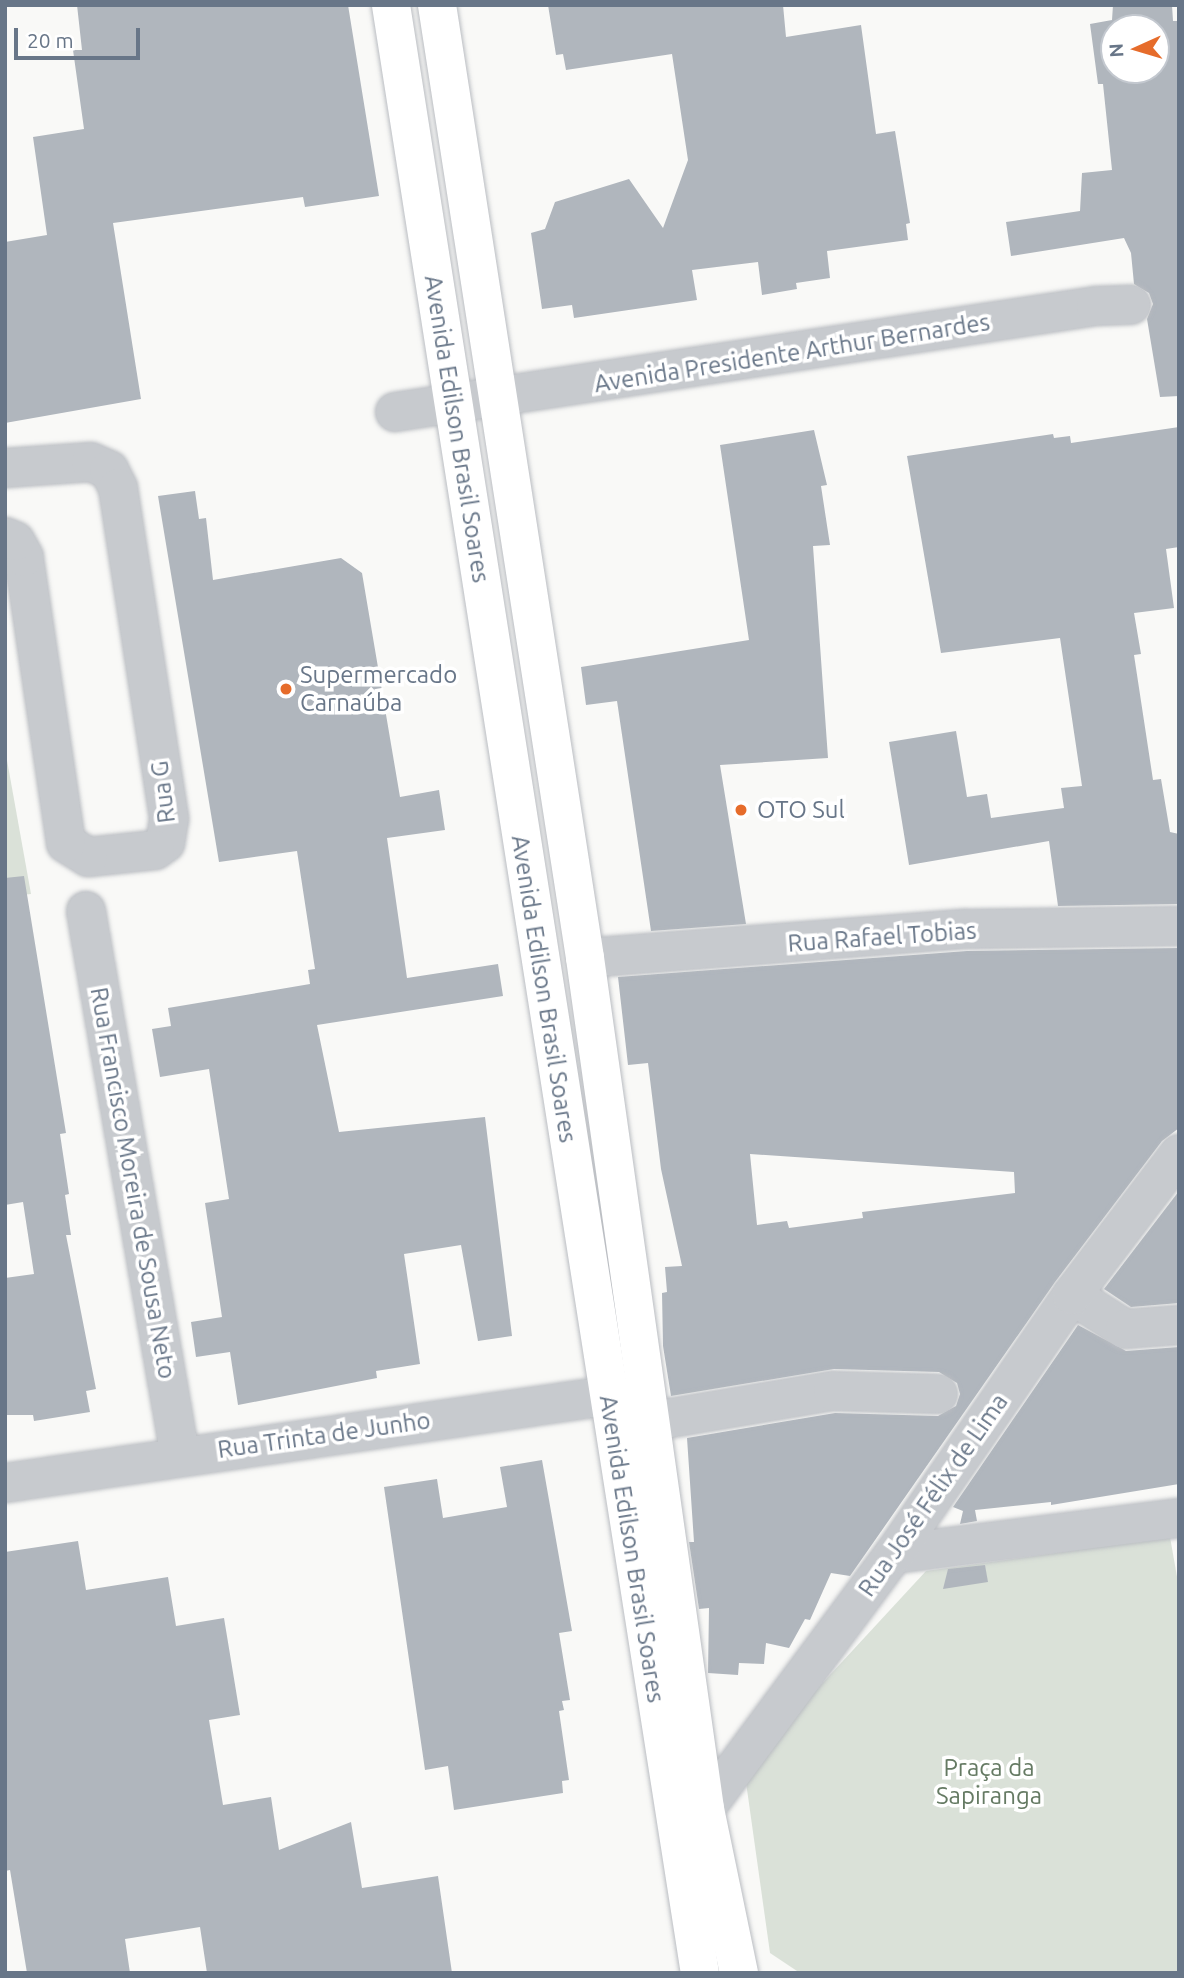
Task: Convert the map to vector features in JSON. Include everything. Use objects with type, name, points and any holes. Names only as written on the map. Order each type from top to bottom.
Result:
[{"type":"main road","name":"Avenida Edilson Brasil Soares","points":[[391,5],[454,404],[632,1403]]},
{"type":"main road","name":"Avenida Edilson Brasil Soares","points":[[437,5],[585,958],[632,1403],[689,1812],[700,1973]]},
{"type":"main road","name":"Avenida Edilson Brasil Soares","points":[[689,1812],[740,1973]]},
{"type":"street","name":"Avenida Presidente Arthur Bernardes","points":[[395,412],[1096,306],[1131,305]]},
{"type":"street","name":"Rua G","points":[[5,468],[91,462],[109,470],[118,488],[169,819],[165,843],[155,850],[88,857],[66,843],[24,557],[15,541],[5,537]]},
{"type":"street","name":"Rua Francisco Moreira de Sousa Neto","points":[[86,911],[180,1455]]},
{"type":"street","name":"Rua Rafael Tobias","points":[[585,958],[966,929],[1179,926]]},
{"type":"street","name":"Rua José Félix de Lima","points":[[689,1812],[894,1555],[1072,1295],[1179,1154]]},
{"type":"street","points":[[1072,1295],[1125,1329],[1179,1325]]},
{"type":"street","name":"Rua Trinta de Junho","points":[[5,1483],[180,1455],[632,1403],[833,1391],[938,1394]]},
{"type":"street","points":[[894,1555],[1179,1518]]},
{"type":"green space","points":[[5,749],[31,894],[5,897]]},
{"type":"green space","name":"Praça da Sapiranga","points":[[1170,1537],[1179,1588],[1179,1973],[800,1973],[770,1953],[744,1768],[926,1571]]},
{"type":"building","points":[[77,5],[348,5],[379,196],[305,207],[303,197],[113,223],[141,399],[5,423],[5,242],[47,235],[33,137],[84,129],[73,50],[82,50]]},
{"type":"building","points":[[548,5],[783,5],[786,37],[861,25],[876,134],[895,131],[910,223],[906,224],[908,240],[827,251],[830,278],[796,283],[797,289],[762,295],[758,262],[692,270],[697,300],[574,318],[572,305],[542,309],[531,233],[545,229],[555,202],[629,179],[663,228],[688,160],[672,54],[566,70],[563,54],[556,55]]},
{"type":"building","points":[[1113,5],[1172,5],[1173,21],[1179,21],[1179,396],[1160,397],[1147,319],[1153,304],[1149,293],[1134,284],[1131,253],[1124,238],[1011,256],[1006,222],[1080,211],[1082,173],[1112,170],[1103,84],[1170,84],[1170,14],[1112,14]]},
{"type":"building","points":[[1100,22],[1100,84],[1098,84],[1090,24]]},
{"type":"building","points":[[1179,427],[1179,547],[1166,549],[1174,608],[1134,613],[1141,654],[1134,655],[1153,780],[1161,779],[1170,832],[1179,834],[1179,904],[1058,906],[1049,841],[909,865],[889,742],[956,731],[967,797],[987,794],[991,818],[1064,808],[1061,788],[1082,786],[1060,638],[941,653],[907,456],[1053,434],[1054,438],[1070,436],[1071,443]]},
{"type":"building","points":[[814,430],[827,485],[821,486],[830,545],[813,546],[828,758],[720,765],[746,924],[651,931],[617,701],[586,705],[581,667],[749,640],[720,445]]},
{"type":"building","points":[[195,491],[199,519],[206,518],[213,580],[341,558],[362,573],[400,797],[439,790],[445,830],[387,838],[407,978],[498,964],[503,996],[317,1025],[339,1132],[485,1117],[512,1336],[478,1341],[461,1245],[404,1254],[420,1364],[376,1371],[377,1378],[238,1405],[230,1352],[196,1357],[191,1322],[222,1317],[205,1203],[229,1199],[209,1069],[160,1077],[152,1029],[171,1026],[168,1008],[310,984],[308,970],[315,969],[297,851],[219,862],[158,496]]},
{"type":"building","points":[[24,876],[66,1133],[60,1134],[69,1194],[65,1195],[71,1235],[66,1235],[96,1389],[86,1391],[90,1412],[34,1421],[33,1415],[5,1415],[5,1278],[34,1274],[23,1202],[5,1205],[5,878]]},
{"type":"building","points":[[1179,948],[1179,1128],[1162,1141],[1055,1282],[850,1576],[831,1573],[810,1620],[805,1619],[789,1648],[766,1643],[764,1664],[739,1663],[738,1675],[708,1673],[709,1608],[699,1609],[689,1542],[694,1542],[687,1438],[835,1413],[938,1416],[956,1406],[960,1394],[957,1383],[939,1372],[834,1369],[671,1396],[663,1346],[662,1293],[667,1292],[665,1267],[682,1266],[661,1169],[648,1063],[628,1065],[618,977],[967,951]],"holes":[[[750,1154],[1014,1172],[1015,1193],[862,1212],[863,1218],[789,1228],[787,1221],[757,1225]]]},
{"type":"building","points":[[1179,1191],[1179,1303],[1131,1307],[1104,1289]]},
{"type":"building","points":[[1078,1325],[1126,1351],[1179,1347],[1179,1484],[1051,1505],[1051,1502],[975,1510],[977,1521],[960,1524],[963,1511],[953,1507]]},
{"type":"building","points":[[542,1460],[572,1631],[559,1633],[570,1700],[562,1701],[564,1710],[559,1711],[569,1780],[562,1781],[563,1793],[454,1810],[448,1766],[425,1770],[384,1487],[437,1479],[443,1518],[507,1507],[500,1467]]},
{"type":"building","points":[[78,1541],[86,1590],[168,1577],[176,1626],[224,1618],[240,1715],[209,1720],[223,1805],[271,1797],[279,1850],[351,1822],[362,1888],[438,1876],[452,1973],[207,1973],[200,1927],[125,1939],[130,1973],[27,1973],[10,1870],[5,1871],[5,1552]]},
{"type":"building","points":[[985,1565],[988,1582],[943,1589],[948,1569]]},
{"type":"place","name":"Supermercado Carnaúba","points":[[286,689]]},
{"type":"place","name":"OTO Sul","points":[[741,810]]}]
